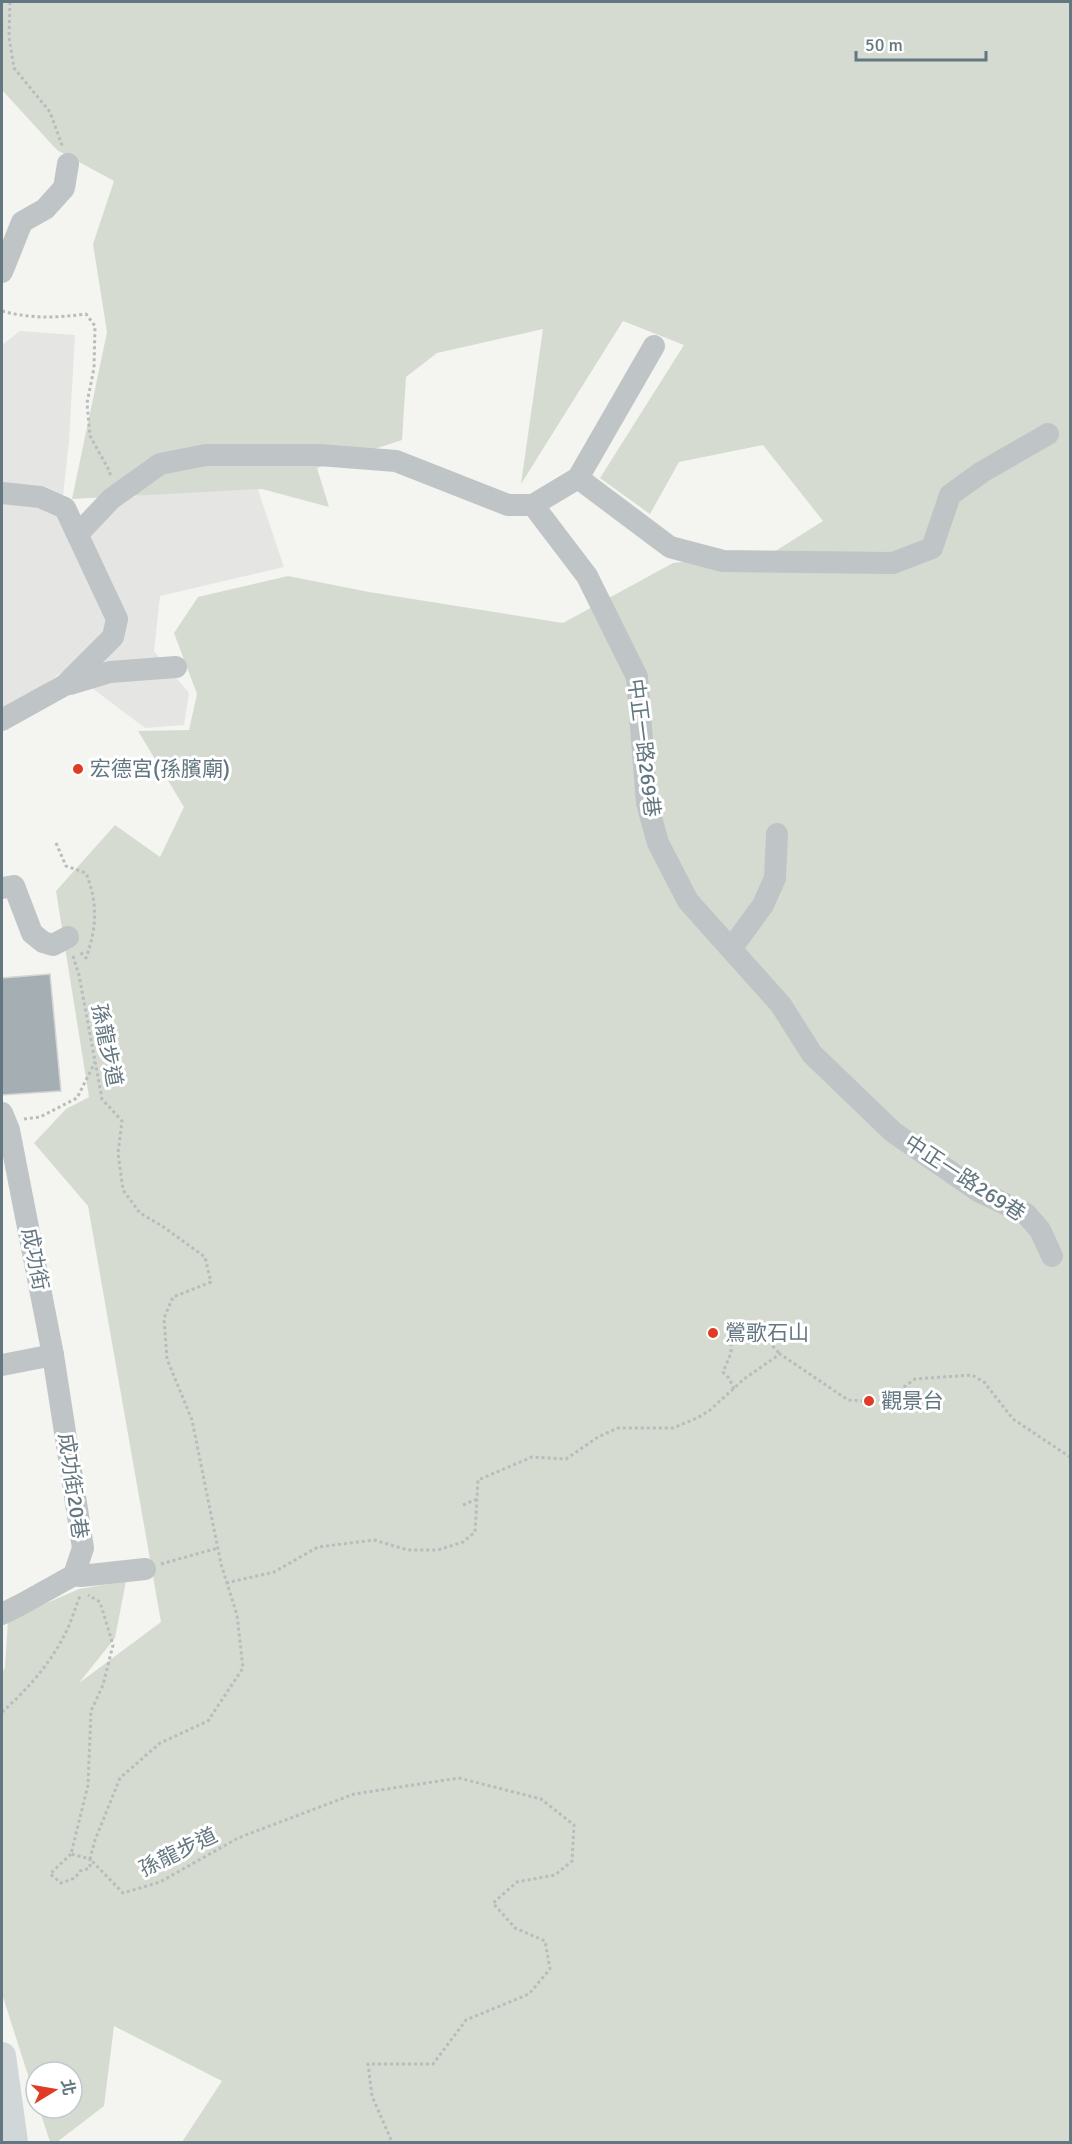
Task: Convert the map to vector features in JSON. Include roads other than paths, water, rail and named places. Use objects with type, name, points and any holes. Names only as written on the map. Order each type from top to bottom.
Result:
[{"type":"main road","points":[[2,2056],[14,2142]]},
{"type":"street","points":[[2,272],[22,222],[45,209],[64,188],[68,164]]},
{"type":"street","points":[[78,534],[111,499],[160,464],[206,455],[320,455],[396,461],[508,505],[533,505],[578,478],[654,346]]},
{"type":"street","points":[[578,478],[670,547],[723,561],[893,563],[932,548],[950,495],[982,472],[1048,434]]},
{"type":"street","points":[[2,493],[40,497],[65,508],[117,619],[114,637],[65,685]]},
{"type":"street","name":"中正一路269巷","points":[[533,505],[587,576],[638,676],[647,803],[658,843],[688,901],[781,1005],[812,1054],[893,1132],[978,1191],[1026,1214],[1040,1230],[1052,1256]]},
{"type":"street","points":[[2,720],[65,685],[110,672],[176,667]]},
{"type":"street","points":[[731,949],[763,905],[775,878],[777,834]]},
{"type":"street","points":[[2,888],[14,886],[32,933],[43,942],[53,945],[68,937]]},
{"type":"street","name":"成功街","points":[[3,1116],[9,1130],[53,1355]]},
{"type":"street","points":[[2,1365],[53,1355]]},
{"type":"street","name":"成功街20巷","points":[[53,1355],[83,1548],[80,1581]]},
{"type":"street","points":[[3,1606],[80,1581],[145,1569]]},
{"type":"place","name":"宏德宮(孫臏廟)","points":[[78,769]]},
{"type":"place","name":"鶯歌石山","points":[[713,1333]]},
{"type":"place","name":"觀景台","points":[[869,1401]]}]
